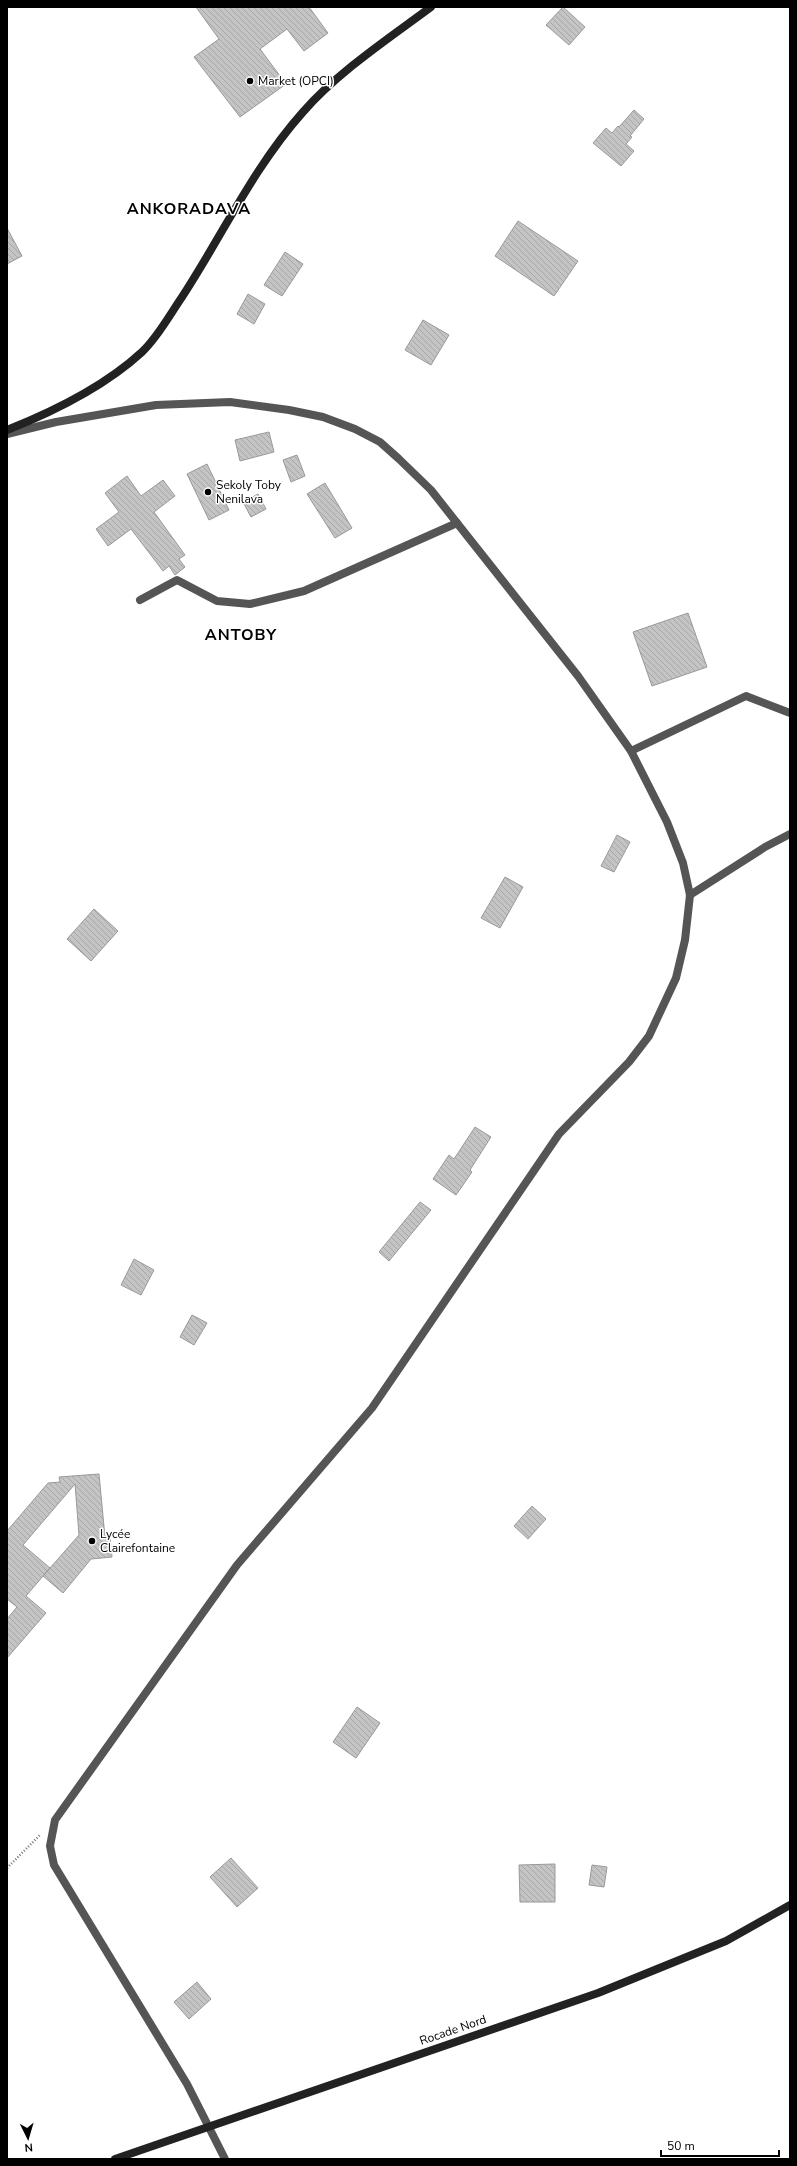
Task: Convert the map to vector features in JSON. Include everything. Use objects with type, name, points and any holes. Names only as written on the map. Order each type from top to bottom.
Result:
[{"type":"main road","points":[[7,430],[32,421],[77,398],[101,383],[142,351],[159,332],[196,275],[255,175],[303,112],[364,58],[431,7]]},
{"type":"main road","name":"Rocade Nord","points":[[115,2159],[598,1993],[726,1941],[790,1905]]},
{"type":"street","points":[[7,434],[56,422],[175,403],[230,402],[289,410],[322,417],[356,429],[380,442],[430,490],[457,523],[578,676],[631,751],[667,822],[683,863],[690,895],[685,940],[676,978],[649,1036],[629,1062],[559,1134],[372,1408],[237,1565],[55,1820],[50,1846],[54,1865],[187,2084],[210,2126],[225,2159]]},
{"type":"street","points":[[140,600],[177,580],[217,601],[250,604],[304,590],[457,523]]},
{"type":"street","points":[[631,751],[746,696],[790,713]]},
{"type":"street","points":[[690,895],[765,847],[790,834]]},
{"type":"path","points":[[7,1868],[55,1820]]},
{"type":"building","points":[[196,7],[309,7],[328,33],[304,51],[287,29],[260,49],[286,84],[240,117],[194,57],[219,39]]},
{"type":"building","points":[[563,7],[585,27],[569,45],[546,25]]},
{"type":"building","points":[[634,110],[644,119],[630,136],[632,137],[626,144],[634,151],[621,166],[593,143],[606,128],[612,133]]},
{"type":"building","points":[[518,221],[578,261],[554,296],[495,256]]},
{"type":"building","points":[[7,228],[22,256],[7,264]]},
{"type":"building","points":[[285,252],[303,264],[282,296],[264,285]]},
{"type":"building","points":[[248,294],[265,304],[254,324],[237,314]]},
{"type":"building","points":[[423,320],[449,335],[431,365],[405,350]]},
{"type":"building","points":[[269,432],[274,452],[240,461],[235,440]]},
{"type":"building","points":[[297,455],[305,476],[291,482],[283,460]]},
{"type":"building","name":"Sekoly Toby Nenilava","points":[[207,464],[229,510],[209,520],[187,474]]},
{"type":"building","points":[[127,476],[141,496],[163,480],[175,496],[154,512],[185,555],[179,559],[185,567],[175,575],[169,566],[163,571],[131,529],[108,546],[96,529],[119,512],[105,493]]},
{"type":"building","points":[[325,483],[352,528],[335,538],[307,494]]},
{"type":"building","points":[[258,494],[266,509],[251,517],[243,502]]},
{"type":"building","points":[[688,613],[707,667],[652,686],[633,632]]},
{"type":"building","points":[[617,835],[630,842],[614,872],[601,866]]},
{"type":"building","points":[[505,877],[523,887],[500,928],[481,918]]},
{"type":"building","points":[[94,909],[118,931],[91,961],[67,939]]},
{"type":"building","points":[[475,1127],[491,1137],[470,1170],[472,1172],[456,1195],[433,1179],[449,1155],[454,1159]]},
{"type":"building","points":[[420,1202],[431,1210],[389,1261],[379,1252]]},
{"type":"building","points":[[134,1259],[154,1270],[141,1295],[121,1285]]},
{"type":"building","points":[[192,1315],[207,1323],[194,1345],[180,1337]]},
{"type":"building","name":"Lycée Clairefontaine","points":[[99,1474],[105,1537],[110,1537],[112,1557],[91,1559],[63,1593],[43,1576],[26,1596],[46,1613],[7,1658],[7,1619],[17,1607],[7,1599],[7,1531],[48,1483],[60,1482],[59,1477]],"holes":[[[75,1484],[79,1535],[50,1568],[23,1545]]]},
{"type":"building","points":[[532,1506],[546,1519],[528,1539],[514,1526]]},
{"type":"building","points":[[357,1707],[380,1723],[356,1758],[333,1742]]},
{"type":"building","points":[[231,1858],[258,1888],[237,1907],[210,1877]]},
{"type":"building","points":[[555,1864],[555,1902],[520,1902],[519,1865]]},
{"type":"building","points":[[592,1865],[607,1867],[604,1887],[589,1885]]},
{"type":"building","points":[[197,1982],[211,1999],[189,2019],[174,2002]]},
{"type":"place","name":"Market (OPCI)","points":[[250,81]]},
{"type":"place","name":"Sekoly Toby Nenilava","points":[[208,492]]},
{"type":"place","name":"Lycée Clairefontaine","points":[[92,1541]]},
{"type":"district","name":"ANKORADAVA","points":[[189,209]]},
{"type":"district","name":"ANTOBY","points":[[241,635]]}]
